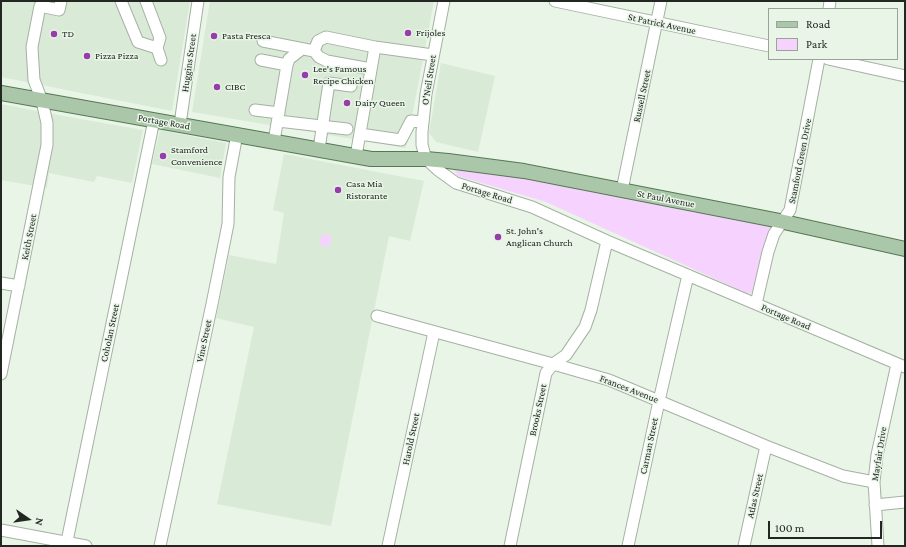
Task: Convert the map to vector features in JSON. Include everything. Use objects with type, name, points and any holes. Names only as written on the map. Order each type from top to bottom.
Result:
[{"type":"main road","name":"Portage Road","points":[[1,93],[371,159],[426,159]]},
{"type":"main road","name":"St Paul Avenue","points":[[426,159],[472,163],[516,170],[783,222],[905,249]]},
{"type":"street","name":"Keith Street","points":[[1,374],[47,145],[47,123],[42,101],[34,80],[32,47],[40,6],[59,10],[61,1]]},
{"type":"street","points":[[121,1],[138,42],[157,48]]},
{"type":"street","points":[[146,1],[160,38],[157,48],[161,60]]},
{"type":"street","name":"Huggins Street","points":[[180,124],[198,1]]},
{"type":"street","name":"O'Neil Street","points":[[426,159],[422,145],[426,94],[444,1]]},
{"type":"street","name":"St Patrick Avenue","points":[[555,1],[768,46]]},
{"type":"street","name":"Russell Street","points":[[622,190],[661,1]]},
{"type":"street","points":[[314,51],[318,41],[326,37],[375,47],[433,55]]},
{"type":"street","points":[[263,41],[314,51],[319,57],[327,61],[371,70]]},
{"type":"street","points":[[356,156],[375,47]]},
{"type":"street","points":[[274,141],[287,65],[289,59],[302,49]]},
{"type":"street","points":[[261,60],[287,65]]},
{"type":"street","name":"Stamford Green Drive","points":[[756,304],[768,252],[774,234],[790,210],[819,60]]},
{"type":"street","points":[[833,60],[905,76]]},
{"type":"street","points":[[319,149],[329,82],[351,86]]},
{"type":"street","points":[[255,110],[278,117],[347,129]]},
{"type":"street","name":"Coholan Street","points":[[66,544],[154,120]]},
{"type":"street","points":[[360,134],[400,140],[411,121],[423,122]]},
{"type":"street","name":"Vine Street","points":[[160,546],[228,224],[229,177],[237,134]]},
{"type":"street","name":"Portage Road","points":[[426,159],[456,183],[532,206],[607,242],[901,365]]},
{"type":"street","name":"Brooks Street","points":[[510,546],[546,373],[553,364],[566,355],[585,327],[591,310],[607,242]]},
{"type":"street","name":"Carman Street","points":[[628,546],[688,275]]},
{"type":"street","points":[[1,283],[19,286]]},
{"type":"street","name":"Frances Avenue","points":[[377,316],[609,380],[766,446],[842,476],[874,482]]},
{"type":"street","name":"Harold Street","points":[[388,546],[434,332]]},
{"type":"street","name":"Mayfair Drive","points":[[878,546],[874,482],[877,455],[901,365]]},
{"type":"street","name":"Atlas Street","points":[[744,546],[766,446]]},
{"type":"street","points":[[875,505],[905,502]]},
{"type":"street","points":[[1,530],[66,544],[86,546]]},
{"type":"shaded area","points":[[1,1],[190,1],[172,111],[1,77]]},
{"type":"shaded area","points":[[210,1],[434,1],[406,148],[192,112]]},
{"type":"shaded area","points":[[441,63],[495,76],[478,152],[436,142],[429,133]]},
{"type":"shaded area","points":[[1,104],[143,130],[132,183],[97,176],[94,182],[49,173],[47,188],[1,180]]},
{"type":"shaded area","points":[[160,130],[226,143],[220,178],[152,164]]},
{"type":"shaded area","points":[[284,154],[424,181],[410,241],[389,236],[331,526],[217,504],[254,327],[216,318],[229,255],[276,264],[284,213],[273,210]]},
{"type":"green space","points":[[454,170],[504,172],[768,224],[771,227],[760,258],[756,289],[751,293],[746,293],[546,202],[458,176]]},
{"type":"green space","points":[[322,234],[332,236],[329,247],[319,245]]},
{"type":"place","name":"Frijoles","points":[[408,33]]},
{"type":"place","name":"TD","points":[[54,34]]},
{"type":"place","name":"Pasta Fresca","points":[[214,36]]},
{"type":"place","name":"Pizza Pizza","points":[[87,56]]},
{"type":"place","name":"Lee's Famous Recipe Chicken","points":[[305,75]]},
{"type":"place","name":"CIBC","points":[[217,87]]},
{"type":"place","name":"Dairy Queen","points":[[347,103]]},
{"type":"place","name":"Stamford Convenience","points":[[163,156]]},
{"type":"place","name":"Casa Mia Ristorante","points":[[338,190]]},
{"type":"place","name":"St. John's Anglican Church","points":[[498,237]]}]
